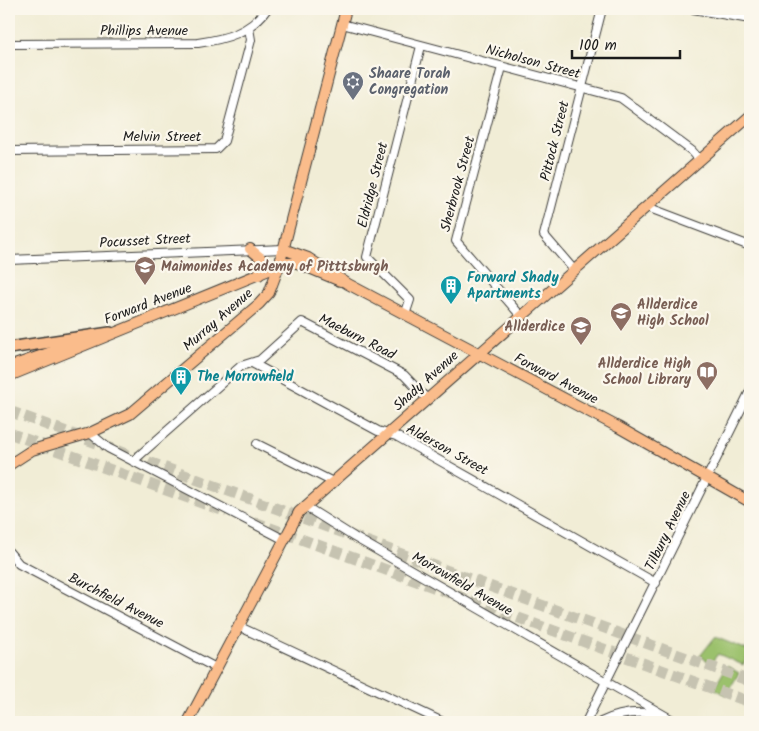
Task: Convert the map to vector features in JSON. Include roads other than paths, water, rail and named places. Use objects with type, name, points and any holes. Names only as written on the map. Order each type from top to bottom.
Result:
[{"type":"highway","points":[[9,348],[110,334]]},
{"type":"main road","name":"Murray Avenue","points":[[9,465],[39,447],[90,433],[130,414],[259,304],[269,293],[279,266],[346,9]]},
{"type":"main road","name":"Shady Avenue","points":[[188,722],[283,539],[299,512],[750,116]]},
{"type":"main road","points":[[250,249],[261,258],[258,274]]},
{"type":"main road","name":"Forward Avenue","points":[[283,249],[294,252],[332,271],[348,284]]},
{"type":"main road","name":"Forward Avenue","points":[[283,249],[297,263]]},
{"type":"main road","name":"Forward Avenue","points":[[9,376],[258,274],[291,262],[297,263],[348,284],[618,427],[750,502]]},
{"type":"main road","points":[[9,367],[56,348],[110,334]]},
{"type":"street","name":"Phillips Avenue","points":[[9,44],[198,43],[223,39],[249,28],[261,18],[267,9]]},
{"type":"street","name":"Pittock Street","points":[[574,270],[544,235],[602,9]]},
{"type":"street","points":[[693,9],[750,19]]},
{"type":"street","name":"Nicholson Street","points":[[342,24],[620,98],[692,151],[700,160]]},
{"type":"street","name":"Melvin Street","points":[[9,150],[216,149],[224,141],[252,40],[249,28]]},
{"type":"street","name":"Eldridge Street","points":[[406,315],[410,300],[367,257],[422,46]]},
{"type":"street","name":"Sherbrook Street","points":[[502,67],[456,241],[521,316]]},
{"type":"street","points":[[646,206],[750,246]]},
{"type":"street","name":"Pocusset Street","points":[[9,260],[283,249]]},
{"type":"street","name":"Maeburn Road","points":[[252,364],[260,360],[302,322],[404,375],[427,399]]},
{"type":"street","points":[[133,461],[241,366],[252,364]]},
{"type":"street","name":"Alderson Street","points":[[252,364],[378,431],[396,436],[656,583]]},
{"type":"street","name":"Tilbury Avenue","points":[[586,722],[750,391]]},
{"type":"street","points":[[90,433],[99,443],[283,539]]},
{"type":"street","points":[[257,444],[333,482]]},
{"type":"street","name":"Morrowfield Avenue","points":[[306,505],[363,542],[676,722]]},
{"type":"street","name":"Burchfield Avenue","points":[[9,552],[19,564],[216,668]]},
{"type":"street","points":[[238,626],[443,722]]},
{"type":"street","points":[[601,722],[620,714],[634,712],[660,714]]},
{"type":"tunnel","points":[[9,411],[750,681]]},
{"type":"tunnel","points":[[9,433],[227,512]]},
{"type":"tunnel","points":[[254,522],[750,702]]},
{"type":"place","name":"Shaare Torah Congregation","points":[[353,101]]},
{"type":"place","name":"Maimonides Academy of Pitttsburgh","points":[[145,286]]},
{"type":"place","name":"Forward Shady Apartments","points":[[451,305]]},
{"type":"place","name":"Allderdice High School","points":[[621,332]]},
{"type":"place","name":"Allderdice","points":[[581,346]]},
{"type":"place","name":"Allderdice High School Library","points":[[707,391]]},
{"type":"place","name":"The Morrowfield","points":[[181,396]]}]
